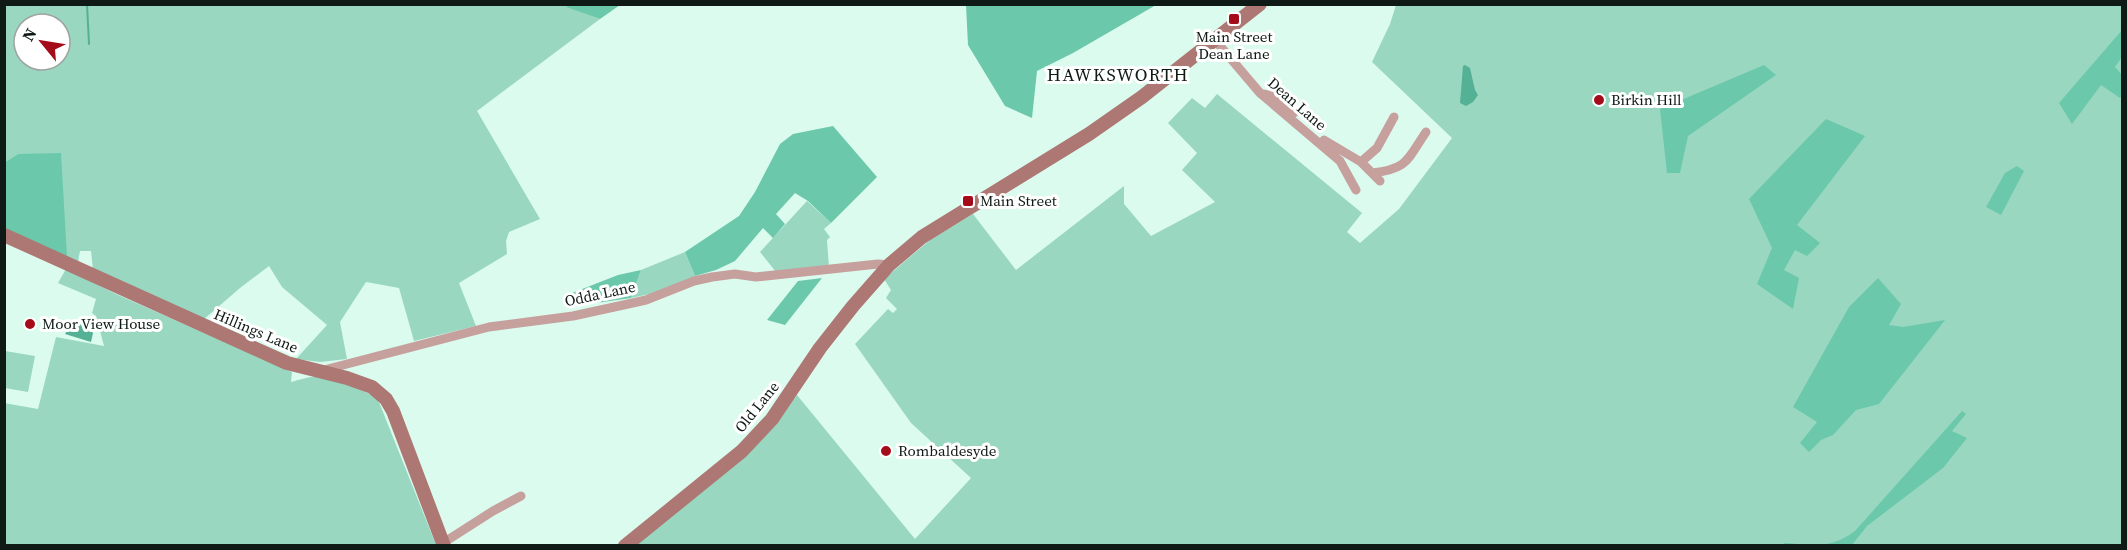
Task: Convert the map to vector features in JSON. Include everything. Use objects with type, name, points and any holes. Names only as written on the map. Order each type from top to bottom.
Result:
[{"type":"street","points":[[889,265],[922,237],[1089,134],[1260,4]]},
{"type":"street","name":"Dean Lane","points":[[1215,40],[1260,93],[1340,161],[1356,190]]},
{"type":"street","points":[[1260,93],[1276,97],[1329,145],[1361,162],[1380,181]]},
{"type":"street","points":[[1361,162],[1377,148],[1394,117]]},
{"type":"street","points":[[1372,173],[1404,165],[1426,132]]},
{"type":"street","name":"Hillings Lane","points":[[4,235],[286,363],[372,387],[386,399],[393,411],[443,544]]},
{"type":"street","name":"Odda Lane","points":[[318,372],[489,327],[573,316],[646,300],[694,281],[712,277],[735,274],[756,278],[878,264],[889,265]]},
{"type":"street","name":"Old Lane","points":[[625,546],[742,452],[772,419],[820,348],[889,265]]},
{"type":"street","points":[[443,544],[493,511],[521,496]]},
{"type":"shaded area","points":[[569,4],[567,7],[600,19],[477,111],[540,219],[509,232],[506,241],[507,254],[459,283],[476,326],[414,341],[399,288],[366,282],[340,322],[347,359],[320,362],[296,359],[327,325],[282,287],[269,266],[203,320],[93,270],[91,251],[80,251],[78,262],[67,257],[18,154],[5,162],[4,5]]},
{"type":"shaded area","points":[[966,4],[1156,5],[1037,71],[1032,118],[1005,106],[968,45]]},
{"type":"shaded area","points":[[569,5],[620,5],[600,19],[566,7]]},
{"type":"shaded area","points":[[1396,5],[2122,5],[2122,545],[635,546],[737,462],[771,428],[797,395],[915,539],[971,478],[911,423],[855,344],[888,309],[893,313],[897,309],[886,298],[891,290],[884,279],[930,240],[973,214],[1016,270],[1124,186],[1124,204],[1151,236],[1215,202],[1182,170],[1197,153],[1168,123],[1192,98],[1205,108],[1217,94],[1362,213],[1347,232],[1360,243],[1399,209],[1452,138],[1372,62],[1390,24]]},
{"type":"shaded area","points":[[2122,30],[2122,57],[2115,67],[2122,75],[2122,95],[2120,98],[2101,85],[2072,124],[2059,103]]},
{"type":"shaded area","points":[[1764,65],[1776,75],[1688,136],[1680,173],[1667,173],[1660,109]]},
{"type":"shaded area","points":[[1463,66],[1470,68],[1478,95],[1466,106],[1460,103]]},
{"type":"shaded area","points":[[1826,119],[1865,136],[1797,225],[1820,243],[1807,256],[1795,250],[1784,270],[1799,278],[1793,309],[1757,284],[1772,248],[1749,199]]},
{"type":"shaded area","points":[[833,126],[877,177],[831,223],[808,201],[795,193],[776,214],[785,224],[773,238],[763,228],[735,261],[695,276],[685,252],[739,216],[755,192],[780,144],[793,134]]},
{"type":"shaded area","points":[[61,153],[67,257],[5,230],[5,162],[18,154]]},
{"type":"shaded area","points":[[2017,166],[2024,171],[2001,215],[1986,207],[2005,173]]},
{"type":"shaded area","points":[[807,201],[831,223],[824,229],[830,237],[827,240],[829,267],[776,272],[760,252]]},
{"type":"shaded area","points":[[685,252],[695,276],[664,291],[631,298],[641,270]]},
{"type":"shaded area","points":[[66,269],[116,294],[292,372],[291,382],[312,377],[326,378],[377,397],[436,545],[5,545],[4,403],[38,409],[56,337],[104,346],[96,316],[92,313],[96,299],[58,283]]},
{"type":"shaded area","points":[[641,270],[631,298],[582,305],[572,293],[618,275]]},
{"type":"shaded area","points":[[822,278],[785,325],[767,320],[798,281]]},
{"type":"shaded area","points":[[1878,278],[1901,304],[1889,325],[1903,327],[1945,320],[1879,404],[1856,410],[1833,435],[1821,440],[1809,452],[1800,443],[1817,422],[1793,407],[1849,307]]},
{"type":"shaded area","points":[[77,321],[93,333],[91,342],[65,334],[72,323]]},
{"type":"shaded area","points":[[5,351],[35,356],[28,392],[5,388]]},
{"type":"shaded area","points":[[1962,411],[1966,414],[1952,431],[1967,438],[1943,468],[1867,526],[1852,545],[1786,546],[1784,543],[1813,545],[1830,543],[1855,531]]},
{"type":"waterway","points":[[87,4],[89,44]]},
{"type":"place","name":"Main Street Dean Lane","points":[[1234,19]]},
{"type":"place","name":"Birkin Hill","points":[[1599,100]]},
{"type":"place","name":"Main Street","points":[[968,201]]},
{"type":"place","name":"Moor View House","points":[[30,324]]},
{"type":"place","name":"Rombaldesyde","points":[[886,451]]},
{"type":"district","name":"HAWKSWORTH","points":[[1118,75]]}]
